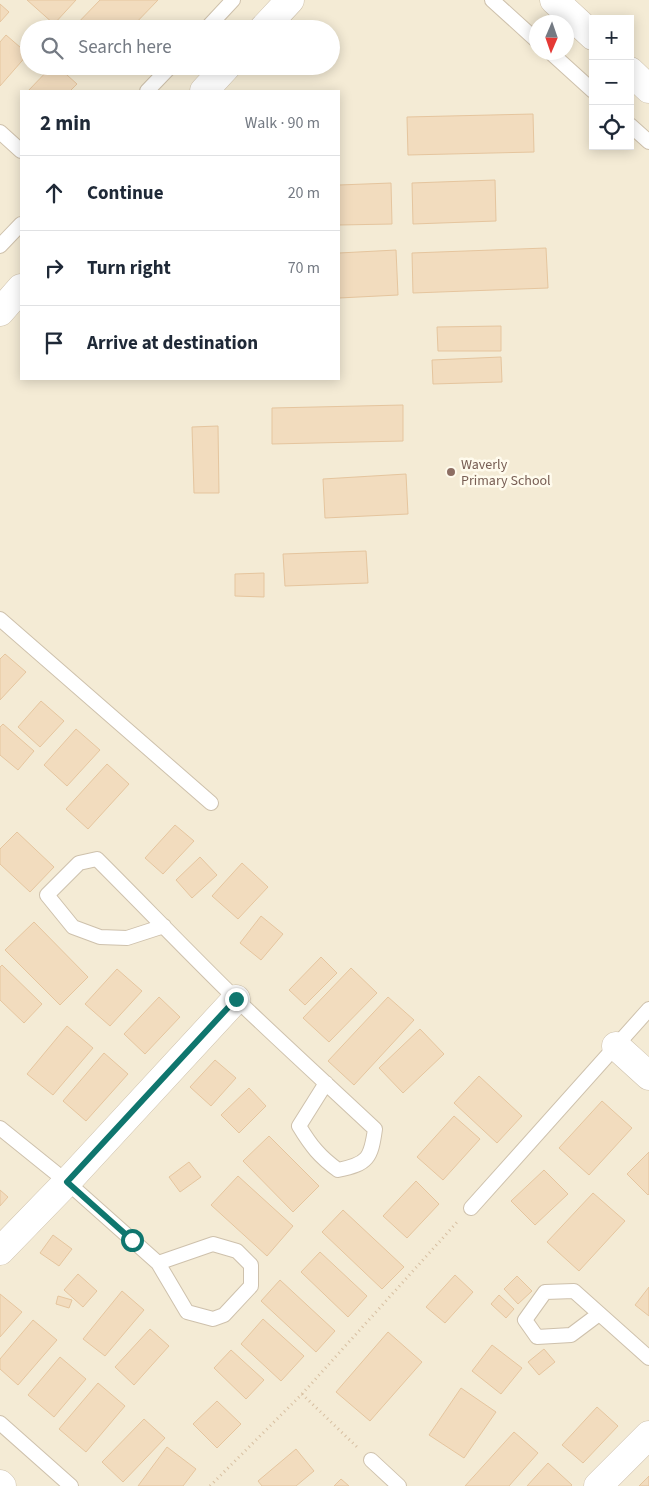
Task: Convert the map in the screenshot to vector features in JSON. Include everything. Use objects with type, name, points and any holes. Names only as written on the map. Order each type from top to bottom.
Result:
[{"type":"street","points":[[271,20],[290,0]]},
{"type":"street","points":[[554,0],[589,32]]},
{"type":"street","points":[[205,90],[219,75]]},
{"type":"street","points":[[634,75],[649,89]]},
{"type":"street","points":[[0,312],[20,289]]},
{"type":"street","points":[[0,1251],[67,1182],[236,999]]},
{"type":"street","points":[[616,1046],[649,1076]]},
{"type":"street","points":[[598,1486],[649,1434]]},
{"type":"lane","points":[[215,20],[234,0]]},
{"type":"lane","points":[[492,0],[529,34]]},
{"type":"lane","points":[[559,60],[589,87]]},
{"type":"lane","points":[[148,90],[162,75]]},
{"type":"lane","points":[[634,129],[649,142]]},
{"type":"lane","points":[[0,132],[20,150]]},
{"type":"lane","points":[[0,246],[20,225]]},
{"type":"lane","points":[[0,619],[211,803]]},
{"type":"lane","points":[[164,926],[127,938],[100,937],[72,927],[47,895],[80,862],[97,860],[164,926],[236,999],[326,1083],[375,1129],[372,1151],[358,1166],[338,1170],[321,1157],[308,1142],[299,1126],[326,1083]]},
{"type":"lane","points":[[471,1208],[649,1009]]},
{"type":"lane","points":[[0,1128],[67,1182],[158,1263],[187,1312],[212,1319],[224,1315],[251,1286],[251,1265],[237,1251],[213,1244],[158,1263]]},
{"type":"lane","points":[[599,1314],[570,1336],[537,1337],[525,1320],[545,1292],[574,1291],[649,1358]]},
{"type":"lane","points":[[0,1423],[71,1486]]},
{"type":"lane","points":[[371,1460],[399,1486]]},
{"type":"path","points":[[210,1486],[302,1394],[471,1208]]},
{"type":"path","points":[[302,1394],[371,1460]]},
{"type":"shaded area","points":[[0,0],[649,0],[649,1486],[0,1486]]},
{"type":"building","points":[[27,0],[76,0],[58,20],[50,20]]},
{"type":"building","points":[[100,0],[158,0],[139,20],[81,20]]},
{"type":"building","points":[[0,4],[9,12],[0,22]]},
{"type":"building","points":[[6,35],[20,47],[20,63],[0,86],[0,42]]},
{"type":"building","points":[[43,75],[67,75],[77,84],[71,90],[29,90]]},
{"type":"building","points":[[533,114],[534,152],[408,155],[407,117]]},
{"type":"building","points":[[495,180],[496,221],[413,224],[412,183]]},
{"type":"building","points":[[391,183],[392,224],[340,225],[340,185]]},
{"type":"building","points":[[546,248],[548,288],[413,293],[412,253]]},
{"type":"building","points":[[396,250],[398,295],[340,298],[340,253]]},
{"type":"building","points":[[501,326],[501,351],[438,351],[437,327]]},
{"type":"building","points":[[501,357],[502,382],[433,384],[432,360]]},
{"type":"building","points":[[403,405],[403,441],[272,444],[272,408]]},
{"type":"building","points":[[218,426],[219,493],[194,493],[192,427]]},
{"type":"building","points":[[406,474],[408,514],[325,518],[323,479]]},
{"type":"building","points":[[366,551],[368,583],[285,586],[283,554]]},
{"type":"building","points":[[264,573],[264,597],[235,596],[235,574]]},
{"type":"building","points":[[5,654],[26,672],[0,700],[0,659]]},
{"type":"building","points":[[41,701],[64,721],[40,747],[18,727]]},
{"type":"building","points":[[3,724],[34,751],[18,770],[0,755],[0,727]]},
{"type":"building","points":[[76,729],[100,750],[67,786],[44,765]]},
{"type":"building","points":[[107,764],[129,784],[88,829],[66,809]]},
{"type":"building","points":[[175,825],[194,841],[163,874],[145,858]]},
{"type":"building","points":[[17,832],[54,867],[30,892],[0,864],[0,849]]},
{"type":"building","points":[[200,857],[217,875],[192,898],[176,880]]},
{"type":"building","points":[[242,863],[268,887],[238,919],[212,896]]},
{"type":"building","points":[[261,916],[283,934],[261,960],[240,943]]},
{"type":"building","points":[[34,922],[88,977],[60,1005],[5,950]]},
{"type":"building","points":[[321,957],[337,973],[305,1005],[289,990]]},
{"type":"building","points":[[2,965],[42,1004],[24,1023],[0,1000],[0,967]]},
{"type":"building","points":[[351,968],[377,993],[329,1042],[303,1018]]},
{"type":"building","points":[[117,969],[142,991],[110,1026],[85,1004]]},
{"type":"building","points":[[159,997],[180,1017],[145,1054],[124,1034]]},
{"type":"building","points":[[388,997],[414,1020],[354,1085],[328,1061]]},
{"type":"building","points":[[67,1026],[93,1048],[53,1095],[27,1074]]},
{"type":"building","points":[[420,1029],[444,1054],[403,1093],[379,1068]]},
{"type":"building","points":[[104,1053],[128,1074],[86,1121],[63,1101]]},
{"type":"building","points":[[215,1060],[236,1078],[211,1106],[190,1087]]},
{"type":"building","points":[[479,1076],[522,1116],[497,1143],[454,1103]]},
{"type":"building","points":[[249,1088],[266,1106],[239,1133],[221,1115]]},
{"type":"building","points":[[602,1101],[632,1128],[589,1175],[559,1148]]},
{"type":"building","points":[[454,1116],[480,1139],[443,1180],[417,1157]]},
{"type":"building","points":[[269,1136],[319,1186],[293,1212],[243,1161]]},
{"type":"building","points":[[649,1152],[649,1194],[648,1195],[627,1174]]},
{"type":"building","points":[[189,1162],[201,1177],[180,1192],[169,1177]]},
{"type":"building","points":[[544,1170],[568,1194],[535,1225],[511,1201]]},
{"type":"building","points":[[238,1176],[293,1226],[267,1256],[211,1205]]},
{"type":"building","points":[[416,1181],[439,1204],[407,1238],[383,1216]]},
{"type":"building","points":[[0,1190],[8,1197],[0,1206]]},
{"type":"building","points":[[593,1193],[625,1221],[579,1271],[547,1242]]},
{"type":"building","points":[[343,1210],[404,1267],[382,1289],[322,1232]]},
{"type":"building","points":[[53,1235],[72,1249],[59,1266],[40,1253]]},
{"type":"building","points":[[320,1252],[367,1296],[348,1317],[301,1272]]},
{"type":"building","points":[[78,1274],[97,1291],[83,1307],[64,1290]]},
{"type":"building","points":[[455,1275],[473,1292],[445,1323],[426,1307]]},
{"type":"building","points":[[517,1276],[532,1291],[518,1304],[504,1289]]},
{"type":"building","points":[[280,1280],[335,1331],[316,1352],[261,1301]]},
{"type":"building","points":[[649,1287],[649,1316],[635,1305]]},
{"type":"building","points":[[122,1291],[144,1310],[105,1356],[83,1339]]},
{"type":"building","points":[[0,1294],[22,1312],[0,1337]]},
{"type":"building","points":[[499,1295],[514,1309],[506,1318],[491,1304]]},
{"type":"building","points":[[58,1296],[72,1300],[69,1308],[56,1304]]},
{"type":"building","points":[[263,1319],[304,1356],[281,1381],[241,1344]]},
{"type":"building","points":[[33,1320],[57,1340],[18,1385],[0,1369],[0,1359]]},
{"type":"building","points":[[150,1329],[169,1346],[134,1385],[115,1367]]},
{"type":"building","points":[[388,1332],[422,1362],[370,1421],[336,1392]]},
{"type":"building","points":[[492,1345],[522,1368],[501,1394],[472,1371]]},
{"type":"building","points":[[544,1349],[555,1362],[539,1375],[528,1362]]},
{"type":"building","points":[[231,1350],[264,1380],[246,1399],[214,1368]]},
{"type":"building","points":[[60,1357],[86,1379],[54,1417],[28,1395]]},
{"type":"building","points":[[98,1383],[125,1406],[86,1452],[59,1429]]},
{"type":"building","points":[[461,1388],[496,1412],[464,1458],[429,1435]]},
{"type":"building","points":[[217,1401],[241,1424],[217,1448],[193,1424]]},
{"type":"building","points":[[597,1407],[618,1426],[583,1463],[562,1445]]},
{"type":"building","points":[[144,1419],[165,1438],[123,1482],[102,1462]]},
{"type":"building","points":[[514,1432],[538,1453],[509,1486],[465,1486]]},
{"type":"building","points":[[167,1447],[196,1469],[183,1486],[138,1486]]},
{"type":"building","points":[[296,1449],[314,1471],[296,1486],[262,1486],[258,1481]]},
{"type":"building","points":[[548,1463],[572,1485],[527,1486]]},
{"type":"building","points":[[649,1476],[649,1486],[639,1486]]},
{"type":"building","points":[[341,1479],[349,1486],[334,1486]]},
{"type":"place","name":"Waverly Primary School","points":[[451,472]]},
{"type":"route","points":[[132,1240],[67,1182],[236,999]]}]
